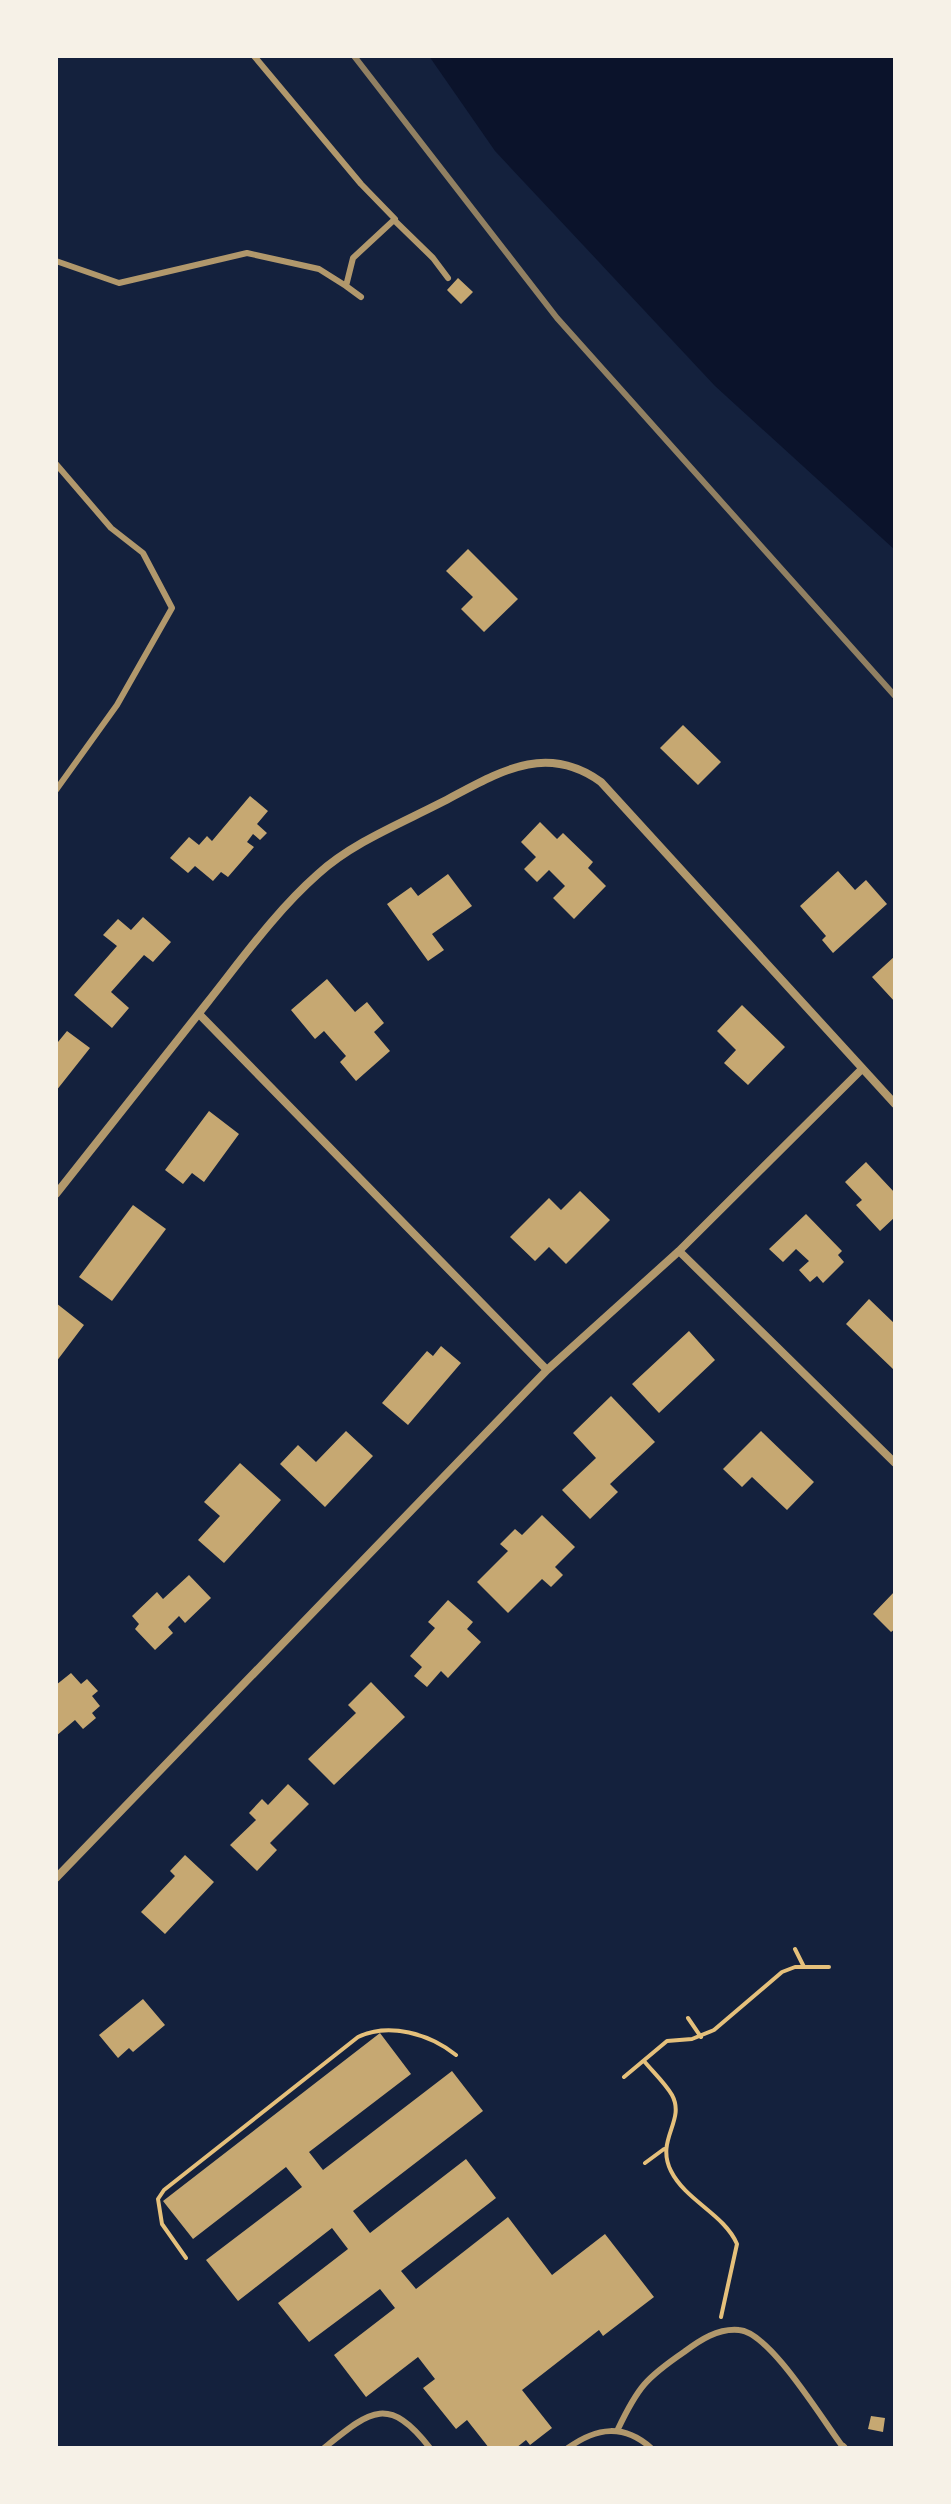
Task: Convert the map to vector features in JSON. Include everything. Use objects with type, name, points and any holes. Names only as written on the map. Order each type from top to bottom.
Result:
[{"type":"street","points":[[56,1194],[248,952],[317,874],[335,860],[496,774],[518,766],[562,762],[583,769],[601,782],[895,1104]]},
{"type":"street","points":[[199,1014],[547,1370]]},
{"type":"street","points":[[56,1878],[547,1370],[679,1251],[861,1070]]},
{"type":"street","points":[[679,1251],[895,1463]]},
{"type":"lane","points":[[254,56],[394,220],[433,258],[448,278]]},
{"type":"lane","points":[[346,286],[353,258],[394,220]]},
{"type":"lane","points":[[56,261],[119,283],[247,253],[319,269],[361,297]]},
{"type":"lane","points":[[56,464],[111,528],[143,553],[172,608],[117,705],[56,790]]},
{"type":"lane","points":[[618,2429],[646,2378],[700,2339],[720,2331],[741,2329],[767,2345],[843,2448]]},
{"type":"lane","points":[[324,2448],[359,2419],[372,2414],[388,2414],[408,2421],[430,2448]]},
{"type":"lane","points":[[568,2448],[601,2431],[618,2429],[637,2436],[651,2448]]},
{"type":"path","points":[[795,1949],[804,1967]]},
{"type":"path","points":[[624,2077],[667,2041],[701,2037],[725,2022],[782,1972],[804,1967],[829,1967]]},
{"type":"path","points":[[688,2018],[701,2037]]},
{"type":"path","points":[[186,2258],[162,2224],[158,2199],[164,2190],[358,2037],[371,2030],[400,2032],[438,2041],[456,2055]]},
{"type":"path","points":[[644,2061],[673,2096],[675,2119],[664,2149],[645,2163]]},
{"type":"path","points":[[664,2149],[679,2184],[728,2229],[737,2244],[724,2291],[720,2331]]},
{"type":"water","points":[[429,56],[895,56],[895,550],[715,386],[495,151]]},
{"type":"building","points":[[458,278],[473,292],[461,304],[447,290]]},
{"type":"building","points":[[468,549],[518,599],[484,632],[461,609],[473,597],[446,571]]},
{"type":"building","points":[[683,725],[721,762],[698,785],[660,748]]},
{"type":"building","points":[[250,796],[268,811],[257,824],[267,833],[260,840],[253,834],[247,842],[254,847],[228,877],[221,872],[213,881],[195,866],[188,873],[170,858],[189,837],[199,845],[207,836],[212,841]]},
{"type":"building","points":[[540,822],[557,839],[563,833],[593,862],[588,868],[606,886],[574,919],[553,898],[565,886],[549,870],[537,882],[524,869],[536,857],[521,842]]},
{"type":"building","points":[[838,871],[855,890],[866,880],[887,904],[833,953],[822,940],[826,936],[800,906]]},
{"type":"building","points":[[448,874],[472,906],[432,934],[444,950],[428,961],[387,904],[411,887],[418,896]]},
{"type":"building","points":[[143,917],[171,942],[153,962],[144,955],[111,992],[129,1008],[112,1028],[74,995],[117,946],[103,935],[118,919],[131,930]]},
{"type":"building","points":[[895,956],[895,1002],[872,977]]},
{"type":"building","points":[[327,979],[355,1012],[367,1002],[384,1023],[374,1032],[390,1051],[356,1081],[340,1062],[346,1056],[324,1031],[315,1039],[291,1010]]},
{"type":"building","points":[[742,1005],[785,1047],[748,1085],[724,1063],[736,1050],[717,1031]]},
{"type":"building","points":[[67,1031],[90,1048],[56,1091],[56,1040],[58,1042]]},
{"type":"building","points":[[209,1111],[239,1134],[204,1182],[192,1173],[183,1184],[165,1170]]},
{"type":"building","points":[[866,1162],[895,1193],[895,1217],[880,1231],[856,1205],[862,1200],[845,1182]]},
{"type":"building","points":[[580,1191],[610,1220],[566,1264],[549,1247],[535,1261],[510,1237],[549,1198],[561,1210]]},
{"type":"building","points":[[133,1205],[166,1229],[112,1301],[79,1277]]},
{"type":"building","points":[[806,1214],[842,1251],[838,1255],[844,1262],[823,1283],[817,1276],[810,1282],[799,1270],[809,1261],[796,1249],[783,1262],[769,1249]]},
{"type":"building","points":[[869,1299],[895,1324],[893,1369],[846,1324]]},
{"type":"building","points":[[56,1303],[84,1325],[56,1362]]},
{"type":"building","points":[[689,1331],[715,1360],[659,1413],[632,1384]]},
{"type":"building","points":[[441,1346],[461,1363],[408,1425],[382,1403],[427,1351],[433,1356]]},
{"type":"building","points":[[611,1396],[655,1442],[610,1484],[618,1492],[590,1519],[562,1490],[596,1458],[573,1433]]},
{"type":"building","points":[[346,1431],[373,1456],[325,1507],[280,1464],[298,1445],[316,1462]]},
{"type":"building","points":[[761,1431],[814,1482],[787,1510],[752,1477],[742,1487],[723,1469]]},
{"type":"building","points":[[240,1463],[281,1500],[224,1563],[198,1540],[220,1516],[204,1502]]},
{"type":"building","points":[[542,1515],[575,1547],[555,1567],[563,1575],[551,1587],[542,1579],[508,1613],[477,1582],[508,1551],[500,1544],[515,1529],[522,1535]]},
{"type":"building","points":[[189,1575],[211,1598],[185,1623],[179,1616],[168,1627],[173,1633],[155,1650],[135,1629],[139,1624],[132,1616],[157,1592],[163,1599]]},
{"type":"building","points":[[895,1591],[895,1629],[891,1632],[873,1614]]},
{"type":"building","points":[[448,1600],[473,1622],[467,1629],[481,1642],[448,1678],[441,1671],[427,1687],[414,1676],[422,1667],[410,1656],[435,1628],[428,1622]]},
{"type":"building","points":[[71,1673],[81,1684],[87,1679],[98,1691],[92,1696],[100,1706],[92,1713],[96,1718],[83,1729],[75,1720],[56,1736],[56,1685]]},
{"type":"building","points":[[371,1682],[405,1717],[334,1785],[308,1759],[356,1713],[348,1705]]},
{"type":"building","points":[[288,1784],[309,1804],[270,1843],[277,1850],[257,1871],[230,1845],[256,1820],[249,1813],[262,1799],[268,1805]]},
{"type":"building","points":[[185,1855],[214,1882],[165,1934],[141,1912],[175,1876],[170,1871]]},
{"type":"building","points":[[143,1999],[165,2025],[133,2052],[129,2048],[118,2058],[99,2035]]},
{"type":"building","points":[[380,2033],[411,2074],[309,2152],[323,2170],[452,2071],[483,2111],[353,2211],[370,2233],[466,2159],[496,2198],[401,2271],[416,2289],[508,2217],[552,2275],[605,2234],[654,2297],[603,2336],[599,2330],[522,2390],[552,2428],[530,2445],[526,2440],[516,2448],[489,2448],[467,2420],[456,2429],[423,2388],[435,2379],[418,2357],[366,2397],[334,2355],[395,2308],[380,2289],[309,2342],[278,2303],[348,2249],[332,2228],[238,2301],[206,2260],[302,2187],[286,2167],[193,2239],[163,2201]]},
{"type":"building","points":[[871,2416],[885,2418],[883,2432],[868,2429]]},
{"type":"railway","points":[[354,56],[557,318],[895,696]]}]
